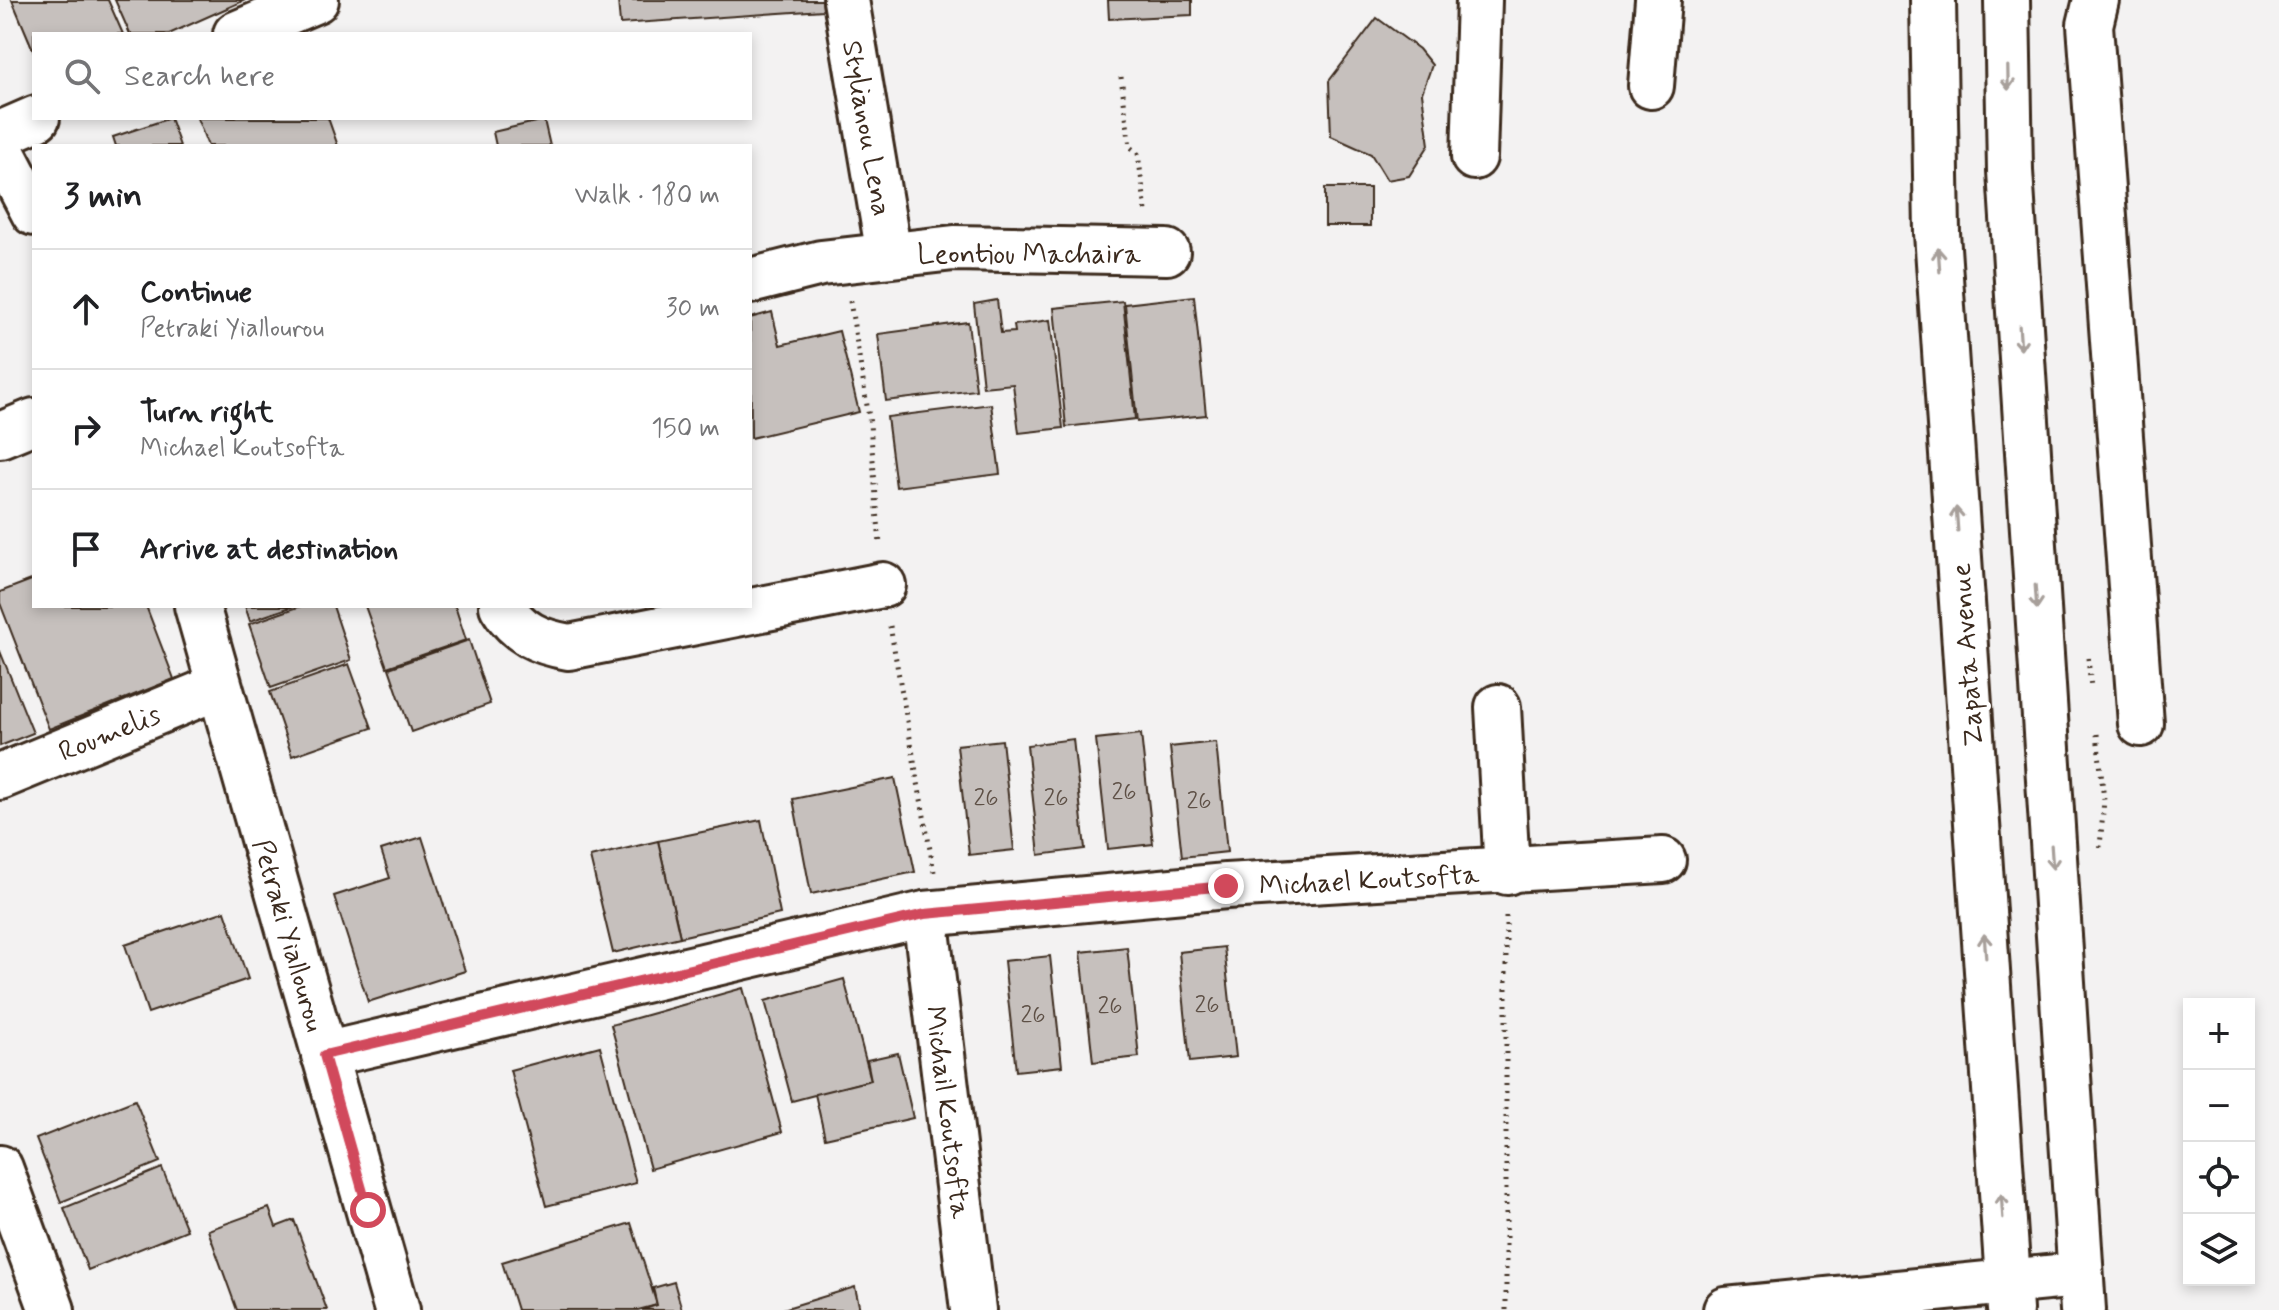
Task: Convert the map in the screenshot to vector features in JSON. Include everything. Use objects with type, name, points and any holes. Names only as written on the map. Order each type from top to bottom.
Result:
[{"type":"street","points":[[241,32],[316,0]]},
{"type":"street","name":"Stylianou Lena","points":[[846,0],[889,255]]},
{"type":"street","points":[[1474,157],[1479,0]]},
{"type":"street","points":[[1651,86],[1658,0]]},
{"type":"street","name":"Zapata Avenue","points":[[1933,0],[1937,233],[2009,1297]]},
{"type":"street","points":[[1726,1310],[2080,1293],[2010,171],[2007,0]]},
{"type":"street","points":[[2096,0],[2090,25],[2141,724]]},
{"type":"street","points":[[0,134],[32,120]]},
{"type":"street","points":[[0,148],[32,209]]},
{"type":"street","name":"Leontiou Machaira","points":[[752,281],[844,260],[954,248],[1159,252]]},
{"type":"street","points":[[0,435],[32,422]]},
{"type":"street","points":[[503,608],[511,621],[538,642],[569,647],[883,585]]},
{"type":"street","name":"Petraki Yiallourou","points":[[198,608],[397,1310]]},
{"type":"street","name":"Roumelis","points":[[0,777],[218,687]]},
{"type":"street","points":[[1498,707],[1507,872]]},
{"type":"street","name":"Michael Koutsofta","points":[[324,1055],[933,914],[1226,886],[1507,872],[1663,860]]},
{"type":"street","name":"Michail Koutsofta","points":[[933,914],[973,1310]]},
{"type":"street","points":[[0,1168],[52,1310]]},
{"type":"path","points":[[1121,77],[1130,147],[1138,154],[1159,252]]},
{"type":"path","points":[[844,260],[870,424],[883,585],[933,914]]},
{"type":"path","points":[[1506,1310],[1507,872]]},
{"type":"building","points":[[12,0],[108,0],[122,32],[32,32],[32,47]]},
{"type":"building","points":[[115,0],[245,0],[173,32],[129,32]]},
{"type":"building","points":[[618,0],[822,0],[823,10],[620,24]]},
{"type":"building","points":[[1108,0],[1192,0],[1192,15],[1109,19]]},
{"type":"building","points":[[1377,18],[1419,49],[1432,65],[1422,93],[1429,145],[1409,176],[1387,180],[1371,154],[1331,136],[1329,81]]},
{"type":"building","points":[[171,120],[179,144],[115,144],[113,137]]},
{"type":"building","points":[[198,120],[329,120],[337,144],[207,144]]},
{"type":"building","points":[[544,120],[550,144],[496,144],[493,132]]},
{"type":"building","points":[[1325,188],[1370,188],[1370,226],[1325,226]]},
{"type":"building","points":[[1194,296],[1206,415],[1137,422],[1125,304]]},
{"type":"building","points":[[997,300],[1001,333],[1015,332],[1014,325],[1050,320],[1063,428],[1019,433],[1013,384],[983,387],[974,304]]},
{"type":"building","points":[[1123,301],[1135,419],[1066,427],[1054,308]]},
{"type":"building","points":[[772,312],[780,345],[839,331],[859,412],[752,438],[752,317]]},
{"type":"building","points":[[968,322],[976,390],[886,401],[878,334]]},
{"type":"building","points":[[991,404],[1000,474],[896,487],[887,417]]},
{"type":"building","points":[[32,580],[32,608],[147,608],[174,679],[49,729],[0,603],[0,592]]},
{"type":"building","points":[[246,608],[288,608],[250,621]]},
{"type":"building","points":[[295,608],[334,608],[351,660],[271,688],[249,624]]},
{"type":"building","points":[[366,608],[456,608],[466,640],[387,667]]},
{"type":"building","points":[[469,640],[490,704],[411,732],[389,668]]},
{"type":"building","points":[[0,651],[33,733],[0,746]]},
{"type":"building","points":[[349,664],[372,728],[292,756],[270,692]]},
{"type":"building","points":[[1141,734],[1153,844],[1108,849],[1096,739]]},
{"type":"building","points":[[1073,739],[1085,849],[1039,855],[1027,745]]},
{"type":"building","points":[[1002,740],[1014,850],[969,855],[957,745]]},
{"type":"building","points":[[1216,742],[1227,852],[1182,857],[1170,747]]},
{"type":"building","points":[[895,778],[915,872],[811,894],[793,799]]},
{"type":"building","points":[[761,820],[780,914],[680,937],[658,841]]},
{"type":"building","points":[[422,837],[465,971],[368,1002],[334,896],[390,878],[381,850]]},
{"type":"building","points":[[658,841],[680,937],[613,953],[590,857]]},
{"type":"building","points":[[225,911],[248,979],[148,1013],[125,945]]},
{"type":"building","points":[[1127,947],[1139,1057],[1093,1062],[1081,952]]},
{"type":"building","points":[[1224,947],[1236,1057],[1190,1062],[1179,952]]},
{"type":"building","points":[[1050,956],[1062,1066],[1016,1071],[1004,961]]},
{"type":"building","points":[[844,979],[871,1080],[792,1101],[765,1001]]},
{"type":"building","points":[[743,988],[782,1132],[650,1169],[611,1025]]},
{"type":"building","points":[[600,1046],[636,1183],[546,1206],[510,1070]]},
{"type":"building","points":[[898,1053],[913,1118],[825,1138],[815,1094],[871,1080],[867,1060]]},
{"type":"building","points":[[135,1100],[160,1162],[61,1202],[36,1139]]},
{"type":"building","points":[[162,1168],[187,1230],[88,1270],[64,1208]]},
{"type":"building","points":[[269,1208],[276,1227],[294,1220],[327,1310],[237,1310],[208,1230]]},
{"type":"building","points":[[631,1223],[657,1305],[638,1310],[517,1310],[502,1262]]},
{"type":"building","points":[[674,1282],[682,1310],[642,1310],[657,1305],[653,1288]]},
{"type":"building","points":[[855,1287],[860,1310],[780,1310]]},
{"type":"route","points":[[368,1210],[324,1055],[925,914],[1226,886]]}]
